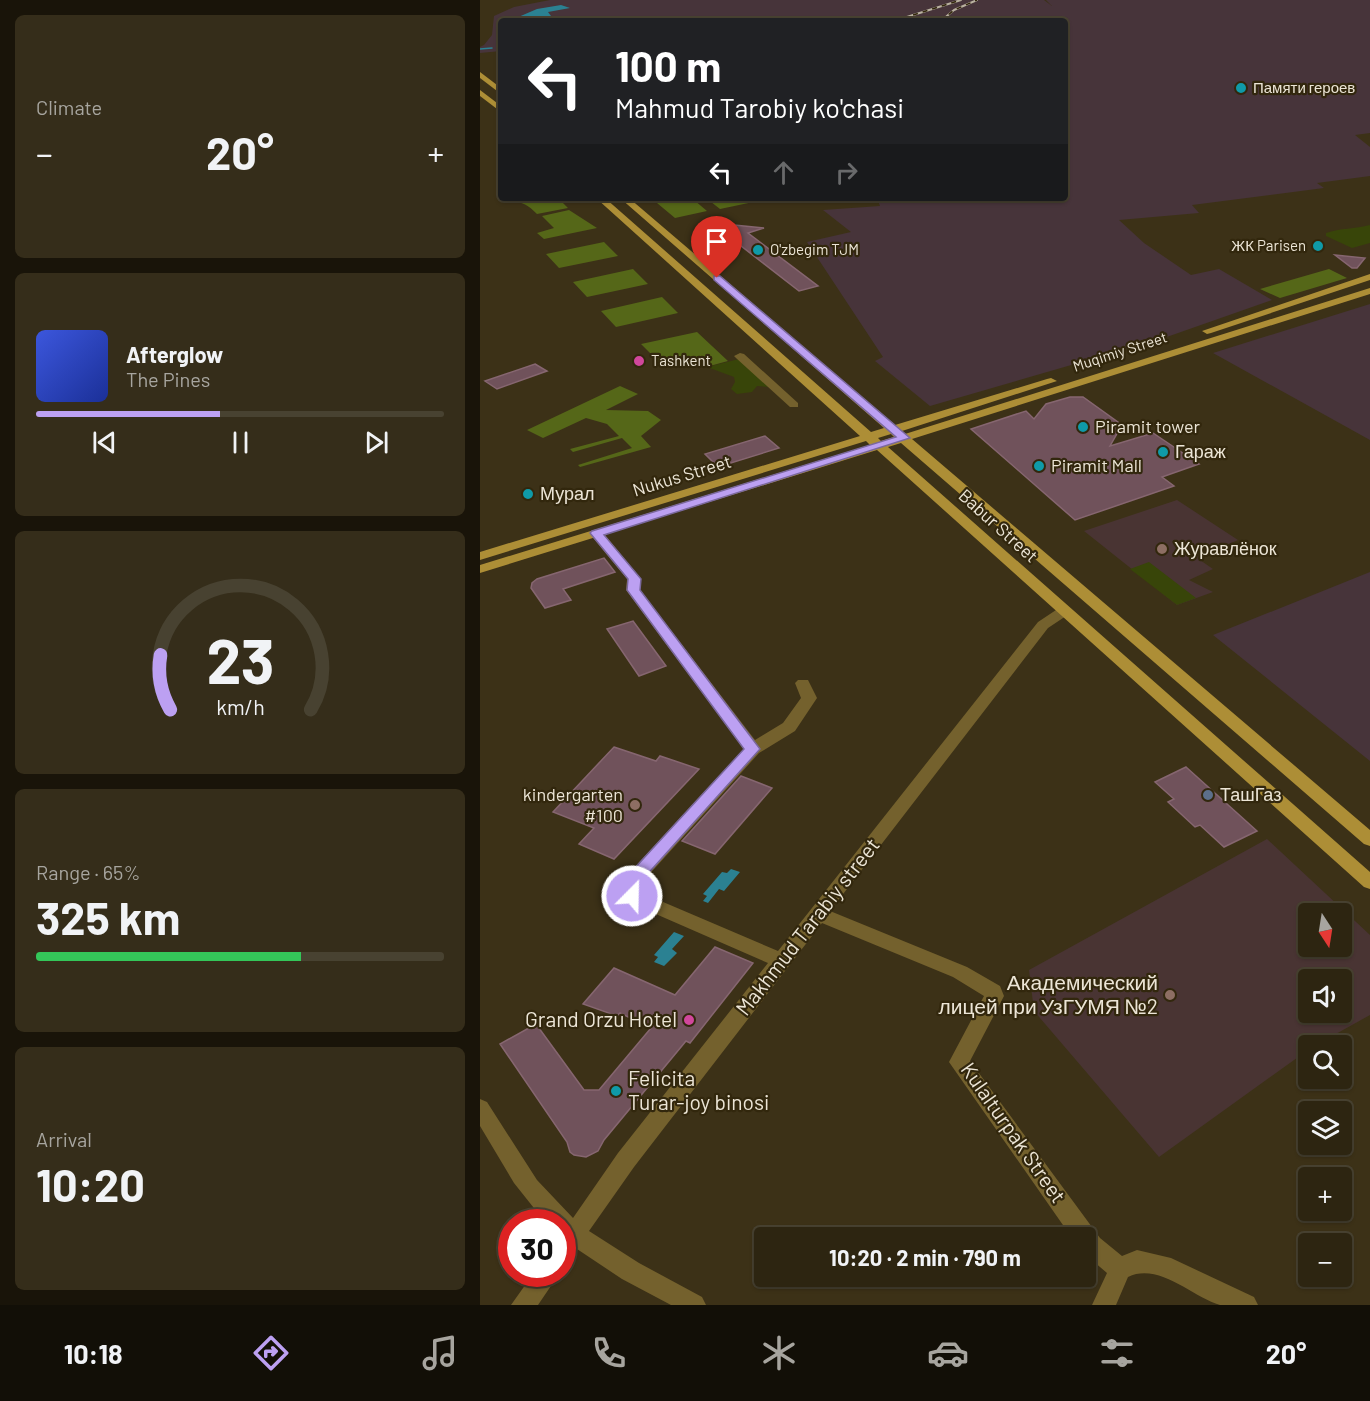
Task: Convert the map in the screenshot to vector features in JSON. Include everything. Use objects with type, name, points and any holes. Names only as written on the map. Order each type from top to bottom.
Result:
[{"type":"main road","points":[[480,74],[498,89]]},
{"type":"main road","points":[[480,92],[498,107]]},
{"type":"main road","name":"Babur Street","points":[[603,201],[1370,882]]},
{"type":"main road","name":"Babur Street","points":[[628,201],[1370,840]]},
{"type":"main road","points":[[679,267],[692,268],[700,263]]},
{"type":"main road","points":[[1179,341],[1370,277]]},
{"type":"main road","name":"Muqimiy Street","points":[[1046,388],[1179,341],[1370,283]]},
{"type":"main road","name":"Muqimiy Street","points":[[875,441],[1370,291]]},
{"type":"main road","points":[[1193,346],[1370,298]]},
{"type":"main road","name":"Nukus Street","points":[[480,569],[875,441]]},
{"type":"main road","name":"Nukus Street","points":[[480,556],[875,441]]},
{"type":"main road","points":[[1026,577],[1054,567]]},
{"type":"street","points":[[740,356],[794,405]]},
{"type":"street","points":[[596,533],[634,579],[633,590],[753,749]]},
{"type":"street","name":"Makhmud Tarabiy street","points":[[576,1233],[626,1160],[1043,625],[1064,611]]},
{"type":"street","points":[[782,961],[632,896],[638,875],[753,749],[789,727],[809,698],[803,682]]},
{"type":"street","name":"Kulalturpak Street","points":[[819,915],[960,972],[993,992],[994,996],[959,1062],[1092,1246],[1120,1269]]},
{"type":"street","points":[[480,1108],[545,1209]]},
{"type":"street","points":[[576,1246],[615,1262],[694,1305]]},
{"type":"street","points":[[1104,1305],[1120,1269],[1137,1261],[1171,1269],[1246,1305]]},
{"type":"street","points":[[523,1305],[537,1287]]},
{"type":"shaded area","points":[[550,0],[1044,0],[1052,6],[1046,0],[1370,0],[1370,133],[1355,135],[1370,147],[1370,176],[1317,183],[1324,188],[1192,205],[1199,213],[1119,220],[1144,243],[1191,275],[1219,269],[1272,300],[1161,339],[930,406],[875,361],[883,357],[807,242],[851,232],[823,210],[880,206],[878,201],[1068,201],[1068,18],[498,18],[498,51],[480,53],[480,47],[492,35],[494,16],[514,7]]},
{"type":"shaded area","points":[[1370,304],[1370,440],[1213,353]]},
{"type":"shaded area","name":"Журавлёнок","points":[[1177,500],[1238,540],[1197,558],[1213,569],[1189,580],[1213,592],[1177,605],[1084,531]]},
{"type":"shaded area","points":[[1370,572],[1370,761],[1213,635]]},
{"type":"shaded area","name":"Академический лицей при УзГУМЯ №2","points":[[1267,839],[1336,903],[1298,903],[1298,957],[1352,957],[1352,918],[1370,935],[1370,1015],[1334,1035],[1298,1035],[1298,1057],[1159,1157],[1034,1011],[1029,970]]},
{"type":"green space","points":[[561,201],[568,208],[537,214],[524,204],[507,202]]},
{"type":"green space","points":[[655,201],[695,201],[707,211],[675,218]]},
{"type":"green space","points":[[710,201],[758,201],[720,209]]},
{"type":"green space","points":[[569,210],[597,228],[544,239],[537,233],[554,228],[542,216]]},
{"type":"green space","points":[[1370,225],[1370,243],[1352,248],[1326,236],[1326,233],[1331,231]]},
{"type":"green space","points":[[604,242],[618,256],[559,268],[546,254]]},
{"type":"green space","points":[[633,269],[648,284],[587,297],[573,282]]},
{"type":"green space","points":[[1329,269],[1347,278],[1280,298],[1260,289]]},
{"type":"green space","points":[[662,297],[678,313],[616,327],[601,311]]},
{"type":"green space","points":[[697,332],[728,361],[706,367],[683,362],[659,362],[641,344]]},
{"type":"green space","points":[[739,359],[770,387],[757,386],[752,392],[737,394],[731,389],[735,382],[734,377],[707,367]]},
{"type":"green space","points":[[620,386],[638,394],[606,410],[648,411],[661,420],[641,436],[651,447],[580,467],[578,465],[632,448],[622,438],[573,452],[570,449],[619,436],[607,424],[586,418],[543,438],[527,430]]},
{"type":"green space","points":[[1149,562],[1196,598],[1177,605],[1130,569]]},
{"type":"water","points":[[561,5],[570,8],[548,12],[551,16],[545,18],[516,18],[537,9]]},
{"type":"water","points":[[731,869],[740,872],[724,891],[719,889],[708,903],[703,901],[707,896],[703,894],[722,872],[727,873]]},
{"type":"water","points":[[674,932],[684,936],[672,949],[677,953],[664,966],[654,962],[658,957],[654,955]]},
{"type":"building","name":"O'zbegim TJM","points":[[734,225],[764,228],[748,233],[818,286],[799,291],[732,239],[722,238],[718,233],[723,227]]},
{"type":"building","points":[[1335,255],[1365,258],[1357,268],[1352,268]]},
{"type":"building","points":[[535,364],[547,371],[497,389],[485,381]]},
{"type":"building","points":[[1070,397],[1083,397],[1122,425],[1110,446],[1153,433],[1199,464],[1162,477],[1174,486],[1075,520],[971,429],[1026,411],[1034,419],[1046,404]]},
{"type":"building","points":[[765,436],[779,448],[718,467],[705,454]]},
{"type":"building","points":[[604,558],[615,572],[563,589],[571,600],[545,608],[531,588],[532,583],[537,579]]},
{"type":"building","points":[[633,621],[666,666],[639,676],[607,629]]},
{"type":"building","name":"kindergarten #100","points":[[614,747],[656,761],[660,756],[699,769],[614,859],[579,844],[594,828],[553,812]]},
{"type":"building","name":"ТашГаз","points":[[1186,767],[1257,831],[1224,847],[1200,825],[1195,827],[1168,802],[1174,799],[1155,782]]},
{"type":"building","points":[[741,776],[772,788],[715,854],[682,841]]},
{"type":"building","points":[[715,947],[753,963],[690,1043],[686,1041],[604,1140],[598,1151],[586,1157],[574,1155],[500,1044],[536,1024],[584,1090],[599,1090],[651,1028],[620,1013],[617,1016],[583,1004],[614,968],[675,995]]},
{"type":"waterway","points":[[480,49],[492,48]]},
{"type":"railway","points":[[904,18],[961,0]]},
{"type":"railway","points":[[945,18],[954,10],[977,0]]},
{"type":"place","name":"Памяти героев","points":[[1241,88]]},
{"type":"place","name":"ЖК Parisen","points":[[1318,246]]},
{"type":"place","name":"O'zbegim TJM","points":[[758,250]]},
{"type":"place","name":"Tashkent","points":[[639,361]]},
{"type":"place","name":"Piramit tower","points":[[1083,427]]},
{"type":"place","name":"Гараж","points":[[1163,452]]},
{"type":"place","name":"Piramit Mall","points":[[1039,466]]},
{"type":"place","name":"Мурал","points":[[528,494]]},
{"type":"place","name":"Журавлёнок","points":[[1162,549]]},
{"type":"place","name":"ТашГаз","points":[[1208,795]]},
{"type":"place","name":"kindergarten #100","points":[[635,805]]},
{"type":"place","name":"Академический лицей при УзГУМЯ №2","points":[[1170,995]]},
{"type":"place","name":"Grand Orzu Hotel","points":[[689,1020]]},
{"type":"place","name":"Felicita Turar-joy binosi","points":[[616,1091]]},
{"type":"route","points":[[632,896],[638,875],[753,749],[633,590],[634,579],[596,533],[904,438],[717,278]]}]
